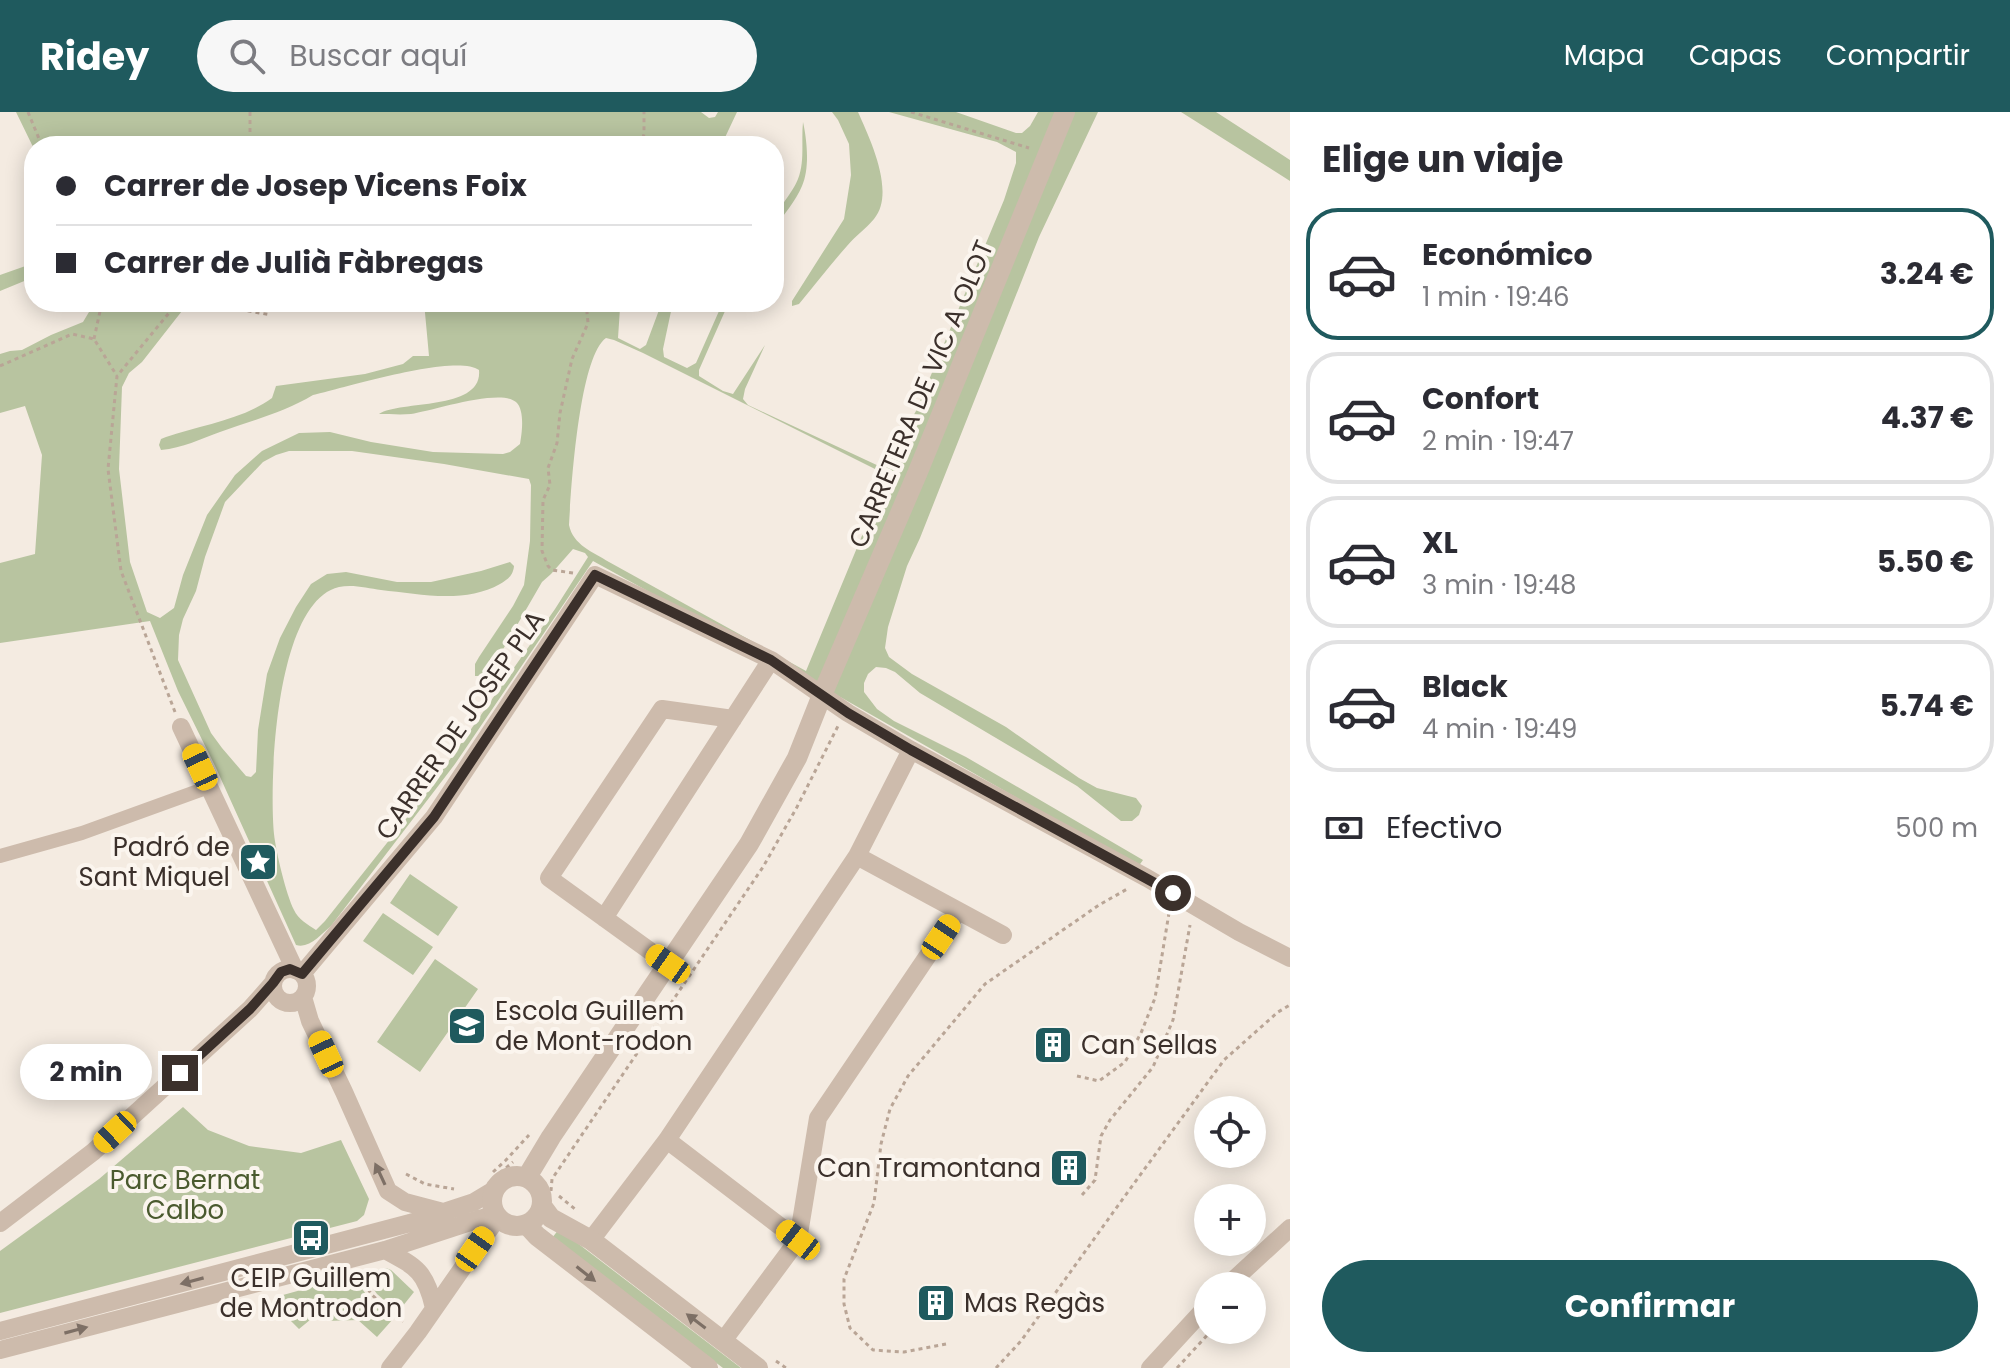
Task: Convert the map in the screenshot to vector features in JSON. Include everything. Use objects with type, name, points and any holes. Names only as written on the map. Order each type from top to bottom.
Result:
[{"type":"street","name":"CARRETERA DE VIC A OLOT","points":[[527,1177],[749,844],[797,758],[1065,112]]},
{"type":"street","points":[[593,578],[771,660],[848,713],[911,750],[1290,958]]},
{"type":"street","name":"CARRER DE JOSEP PLA","points":[[0,1223],[93,1152],[287,976],[434,817],[593,578]]},
{"type":"street","points":[[604,918],[771,660]]},
{"type":"street","points":[[668,964],[549,878],[662,709],[733,719]]},
{"type":"street","points":[[181,727],[279,939],[287,976],[276,996],[294,1000],[310,1021],[388,1191],[405,1202],[443,1212]]},
{"type":"street","points":[[591,1240],[667,1140],[857,856],[911,750]]},
{"type":"street","points":[[0,856],[82,833],[209,787]]},
{"type":"street","points":[[857,856],[1003,935]]},
{"type":"street","points":[[723,1341],[798,1240],[818,1118],[958,911]]},
{"type":"street","points":[[250,1009],[294,1000],[307,985],[287,976]]},
{"type":"street","points":[[667,1140],[798,1240]]},
{"type":"street","points":[[0,1331],[349,1240],[443,1212],[474,1202],[491,1182],[511,1176],[527,1177],[540,1189],[542,1198],[547,1198]]},
{"type":"street","points":[[491,1182],[496,1215],[513,1226],[526,1224],[538,1216],[547,1198]]},
{"type":"street","points":[[547,1198],[551,1218],[591,1240],[758,1368]]},
{"type":"street","points":[[0,1350],[385,1250],[496,1215]]},
{"type":"street","points":[[390,1368],[418,1332],[496,1215]]},
{"type":"street","points":[[526,1224],[537,1236],[708,1368]]},
{"type":"street","points":[[1242,1272],[1290,1228]]},
{"type":"street","points":[[385,1250],[411,1265],[426,1280],[434,1308]]},
{"type":"street","points":[[1150,1368],[1194,1320]]},
{"type":"path","points":[[28,112],[38,136]]},
{"type":"path","points":[[250,112],[250,136]]},
{"type":"path","points":[[643,136],[644,112]]},
{"type":"path","points":[[911,112],[1024,145],[1047,156]]},
{"type":"path","points":[[100,312],[94,339],[117,376]]},
{"type":"path","points":[[170,312],[117,376],[108,469],[121,571],[181,727]]},
{"type":"path","points":[[254,312],[271,315]]},
{"type":"path","points":[[587,312],[588,323],[572,359],[557,443],[548,468],[550,485],[543,500],[542,551],[552,570],[593,578]]},
{"type":"path","points":[[0,366],[72,334],[94,339]]},
{"type":"path","points":[[547,1198],[552,1179],[763,867],[835,730],[848,713]]},
{"type":"path","points":[[946,1344],[904,1352],[873,1350],[850,1328],[844,1304],[844,1279],[874,1203],[881,1144],[890,1109],[908,1076],[985,984],[1099,905],[1147,878]]},
{"type":"path","points":[[1077,1076],[1099,1081],[1125,1062],[1141,1033],[1155,998],[1173,893]]},
{"type":"path","points":[[1082,1195],[1095,1180],[1101,1136],[1110,1120],[1153,1067],[1173,1020],[1194,906]]},
{"type":"path","points":[[996,1368],[1021,1341],[1224,1060],[1290,1005]]},
{"type":"path","points":[[491,1182],[537,1126]]},
{"type":"path","points":[[491,1182],[521,1153]]},
{"type":"path","points":[[406,1174],[425,1184],[456,1189]]},
{"type":"path","points":[[358,1272],[379,1303],[418,1332]]},
{"type":"path","points":[[1177,1368],[1199,1344]]},
{"type":"green space","points":[[16,112],[701,112],[709,118],[715,117],[718,112],[737,112],[726,136],[28,136]]},
{"type":"green space","points":[[832,112],[858,112],[879,166],[882,181],[880,208],[874,219],[850,242],[799,304],[792,306],[792,301],[844,219],[851,175],[849,144]]},
{"type":"green space","points":[[889,112],[956,112],[1022,133],[1038,112],[1098,112],[1039,237],[907,566],[888,627],[885,648],[889,657],[912,674],[1006,727],[1079,778],[1097,788],[1136,798],[1142,806],[1139,815],[1132,821],[1121,821],[1077,786],[920,693],[895,672],[876,667],[868,674],[864,692],[877,709],[894,721],[966,757],[1143,860],[1138,867],[842,698],[593,561],[455,764],[331,926],[311,943],[301,946],[296,945],[178,691],[150,621],[0,643],[0,563],[35,554],[42,455],[25,406],[0,413],[0,354],[22,350],[83,322],[89,312],[181,312],[142,362],[129,373],[122,387],[119,469],[130,562],[147,612],[160,618],[174,608],[183,575],[207,515],[235,475],[262,451],[299,433],[330,432],[433,452],[503,454],[520,444],[521,410],[516,402],[508,398],[481,399],[411,414],[379,414],[455,398],[477,383],[479,370],[448,366],[399,374],[313,395],[268,416],[161,450],[161,439],[260,406],[272,398],[276,386],[365,374],[403,364],[413,356],[429,356],[425,312],[620,312],[618,338],[640,349],[646,345],[658,312],[671,312],[664,357],[687,368],[696,363],[719,312],[725,312],[699,376],[733,394],[765,345],[745,389],[743,399],[748,405],[881,467],[888,466],[916,411],[1004,200],[1016,163],[1016,152],[997,142]],"holes":[[[606,338],[881,472],[885,480],[806,671],[609,562],[584,547],[571,532],[572,483],[583,396],[597,350]],[[289,451],[352,451],[529,479],[530,541],[524,585],[475,664],[475,676],[482,676],[502,651],[542,582],[573,549],[588,557],[425,795],[316,930],[294,910],[274,834],[275,737],[289,658],[301,625],[318,600],[339,587],[457,596],[500,584],[510,577],[514,566],[510,562],[431,582],[397,582],[346,572],[327,574],[311,584],[280,638],[267,674],[258,730],[256,772],[251,777],[246,776],[211,733],[178,660],[183,619],[196,591],[225,502],[263,462]]]},
{"type":"green space","points":[[1181,112],[1216,112],[1290,160],[1290,181]]},
{"type":"green space","points":[[803,122],[807,154],[805,179],[784,214],[784,203],[795,185],[802,158]]},
{"type":"green space","points":[[24,267],[24,281],[0,291],[0,275]]},
{"type":"green space","points":[[410,874],[458,907],[438,936],[390,903]]},
{"type":"green space","points":[[383,913],[433,947],[413,975],[363,941]]},
{"type":"green space","points":[[435,959],[478,989],[420,1072],[377,1042]]},
{"type":"green space","name":"Parc Bernat Calbo","points":[[183,1107],[208,1130],[249,1146],[301,1153],[341,1140],[369,1199],[364,1215],[357,1221],[0,1313],[0,1251],[99,1179]]},
{"type":"green space","points":[[559,1229],[741,1368],[723,1368],[552,1238]]},
{"type":"green space","points":[[386,1268],[414,1292],[398,1312],[377,1294],[362,1273]]},
{"type":"green space","points":[[355,1275],[371,1300],[393,1319],[377,1337],[358,1320],[325,1321],[316,1315],[299,1329],[287,1317],[277,1315],[283,1295]]},
{"type":"place","name":"Padró de Sant Miquel","points":[[258,862]]},
{"type":"place","name":"Escola Guillem de Mont-rodon","points":[[467,1026]]},
{"type":"place","name":"Can Sellas","points":[[1053,1045]]},
{"type":"place","name":"Can Tramontana","points":[[1069,1168]]},
{"type":"place","name":"CEIP Guillem de Montrodon","points":[[311,1238]]},
{"type":"place","name":"Mas Regàs","points":[[936,1303]]},
{"type":"route","points":[[180,1073],[250,1009],[277,975],[290,969],[302,974],[434,817],[595,575],[771,660],[848,713],[911,750],[1173,893]]}]
